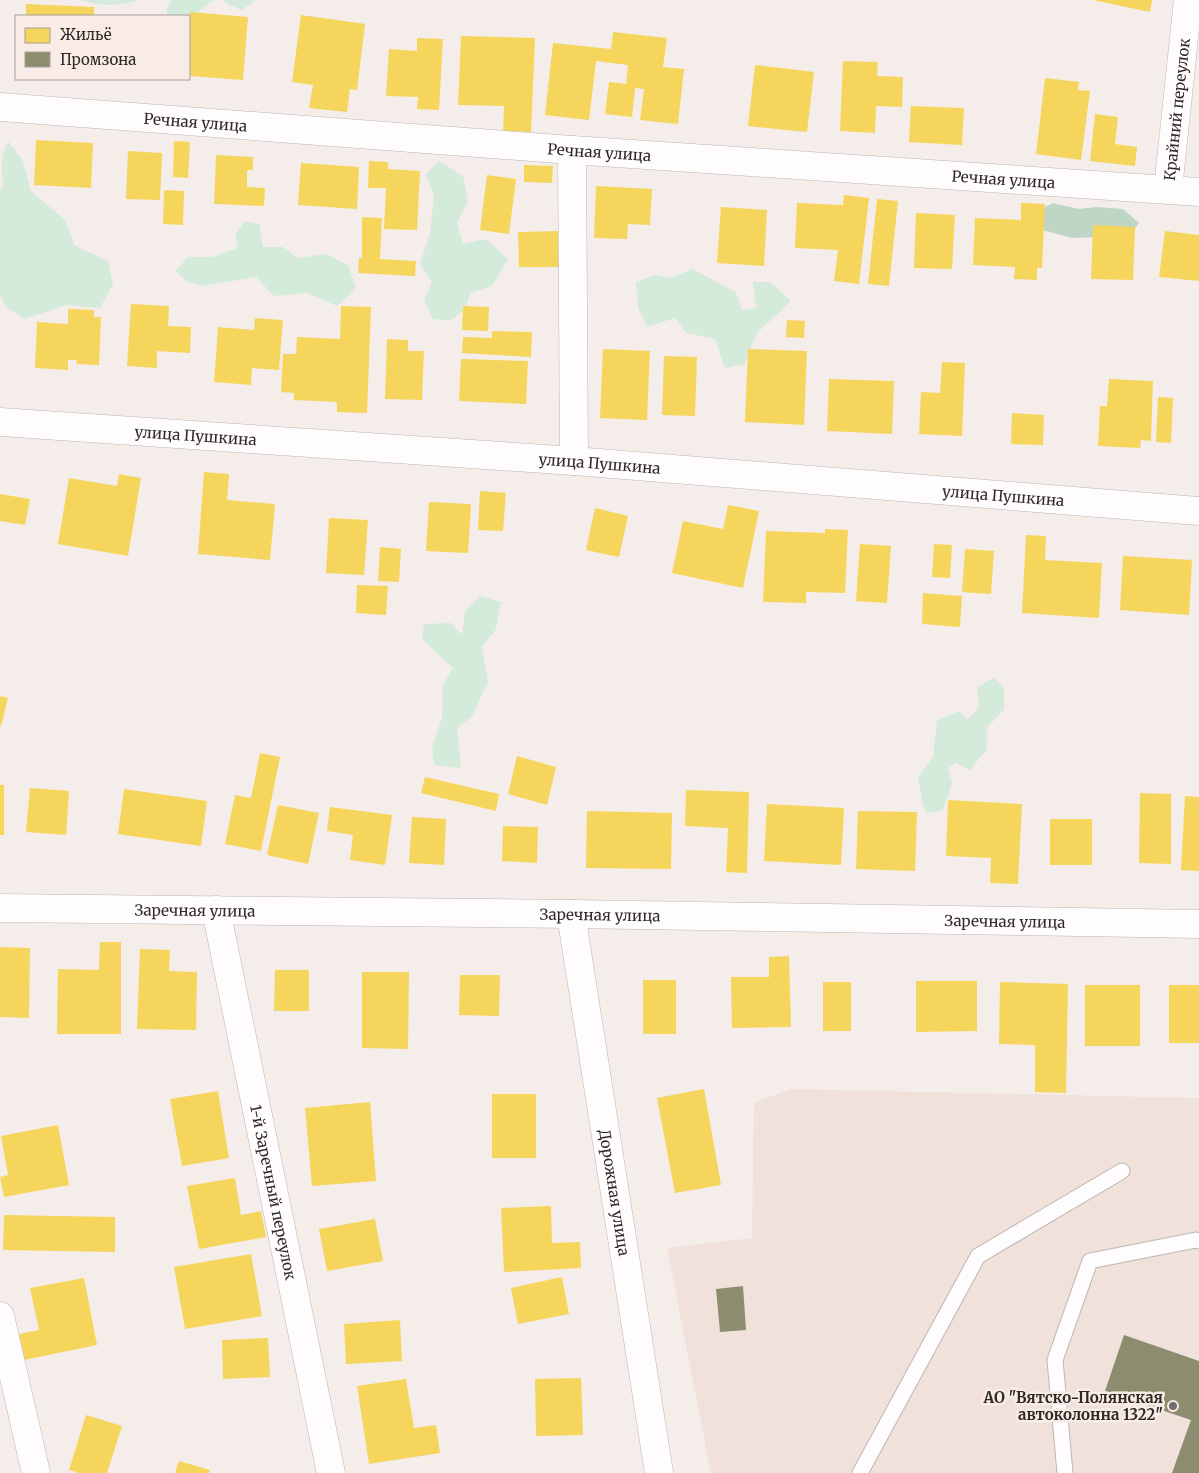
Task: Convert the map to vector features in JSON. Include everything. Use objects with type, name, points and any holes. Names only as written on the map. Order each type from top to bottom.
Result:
[{"type":"street","name":"Крайний переулок","points":[[1168,189],[1188,0]]},
{"type":"street","name":"Речная улица","points":[[0,107],[572,150],[1199,192]]},
{"type":"street","points":[[572,150],[574,461]]},
{"type":"street","name":"улица Пушкина","points":[[0,422],[574,461],[1199,511]]},
{"type":"street","name":"Заречная улица","points":[[0,908],[571,914],[1199,924]]},
{"type":"street","name":"1-й Заречный переулок","points":[[216,910],[331,1473]]},
{"type":"street","name":"Дорожная улица","points":[[571,914],[658,1473]]},
{"type":"street","points":[[0,1316],[36,1473]]},
{"type":"lane","points":[[860,1473],[978,1256],[1122,1170]]},
{"type":"lane","points":[[1065,1473],[1055,1360],[1090,1261],[1196,1240],[1199,1241]]},
{"type":"shaded area","points":[[790,1089],[1199,1098],[1199,1473],[711,1473],[667,1248],[752,1238],[754,1103]]},
{"type":"green space","points":[[81,0],[140,0],[110,5]]},
{"type":"green space","points":[[172,0],[213,0],[197,13],[190,29],[190,15],[168,15],[166,10]]},
{"type":"green space","points":[[223,0],[256,0],[242,10],[229,5]]},
{"type":"green space","points":[[8,141],[23,161],[31,191],[66,221],[74,245],[108,261],[113,284],[100,308],[67,305],[24,319],[6,307],[0,295],[0,189],[4,185],[2,163]]},
{"type":"green space","points":[[439,161],[463,176],[468,201],[457,223],[463,244],[486,239],[508,259],[492,286],[470,293],[465,309],[450,321],[433,319],[424,301],[432,282],[420,264],[430,233],[434,196],[426,174]]},
{"type":"green space","points":[[1053,203],[1079,209],[1097,207],[1123,209],[1139,223],[1129,236],[1072,238],[1042,230],[1041,209]]},
{"type":"green space","points":[[245,221],[259,224],[263,247],[283,247],[298,258],[326,254],[348,265],[356,288],[337,306],[307,293],[274,296],[256,277],[203,286],[188,282],[175,271],[188,257],[213,257],[237,248],[236,233]]},
{"type":"green space","points":[[692,269],[736,292],[742,310],[756,308],[753,282],[770,282],[791,301],[757,333],[744,364],[725,368],[715,339],[686,333],[675,318],[647,327],[638,308],[636,282],[654,275],[670,278]]},
{"type":"green space","points":[[480,596],[501,602],[496,629],[482,647],[488,682],[472,716],[457,729],[461,768],[434,765],[432,747],[442,718],[443,685],[453,668],[422,639],[424,624],[451,623],[462,635],[465,611]]},
{"type":"green space","points":[[994,678],[1004,687],[1004,709],[987,728],[987,749],[970,770],[956,763],[948,768],[952,783],[943,810],[926,813],[918,777],[933,757],[937,720],[959,711],[967,720],[979,707],[977,687]]},
{"type":"building: Жильё","points":[[1093,0],[1152,0],[1150,12]]},
{"type":"building: Жильё","points":[[26,4],[94,7],[94,15],[26,15]]},
{"type":"building: Жильё","points":[[190,12],[248,17],[243,80],[190,76]]},
{"type":"building: Жильё","points":[[301,15],[365,24],[357,90],[350,89],[347,112],[309,108],[313,85],[292,82]]},
{"type":"building: Жильё","points":[[613,32],[667,38],[663,67],[684,69],[678,124],[640,120],[644,89],[635,88],[632,117],[605,114],[609,82],[626,84],[628,65],[596,61],[589,120],[545,115],[553,43],[611,49]]},
{"type":"building: Жильё","points":[[461,36],[535,38],[531,132],[503,131],[504,106],[458,105]]},
{"type":"building: Жильё","points":[[417,38],[443,39],[439,110],[417,109],[418,97],[386,96],[389,49],[417,51]]},
{"type":"building: Жильё","points":[[843,61],[878,62],[877,76],[903,77],[902,107],[876,106],[875,133],[840,131]]},
{"type":"building: Жильё","points":[[755,65],[814,72],[807,132],[748,126]]},
{"type":"building: Жильё","points":[[1045,78],[1079,82],[1078,90],[1090,91],[1081,160],[1036,154]]},
{"type":"building: Жильё","points":[[911,106],[964,108],[962,145],[909,142]]},
{"type":"building: Жильё","points":[[1095,114],[1118,117],[1115,144],[1137,147],[1135,166],[1090,161]]},
{"type":"building: Жильё","points":[[36,140],[93,143],[91,188],[34,185]]},
{"type":"building: Жильё","points":[[174,141],[190,142],[188,178],[173,177]]},
{"type":"building: Жильё","points":[[128,151],[162,153],[160,200],[126,199]]},
{"type":"building: Жильё","points":[[216,155],[253,157],[253,170],[247,170],[247,187],[265,188],[264,206],[214,204]]},
{"type":"building: Жильё","points":[[369,161],[388,162],[388,169],[420,171],[417,230],[384,229],[386,188],[368,188]]},
{"type":"building: Жильё","points":[[301,163],[359,167],[357,209],[298,205]]},
{"type":"building: Жильё","points":[[524,165],[553,166],[552,183],[524,182]]},
{"type":"building: Жильё","points":[[487,175],[516,179],[509,234],[480,230]]},
{"type":"building: Жильё","points":[[596,186],[652,189],[650,225],[628,224],[627,239],[594,238]]},
{"type":"building: Жильё","points":[[164,190],[184,191],[183,225],[163,224]]},
{"type":"building: Жильё","points":[[844,195],[869,198],[859,284],[834,281],[838,250],[795,248],[797,203],[843,205]]},
{"type":"building: Жильё","points":[[877,199],[898,201],[889,286],[868,284]]},
{"type":"building: Жильё","points":[[1021,203],[1045,204],[1042,268],[1037,268],[1037,280],[1014,279],[1015,267],[973,265],[975,218],[1021,220]]},
{"type":"building: Жильё","points":[[721,207],[767,210],[764,266],[717,263]]},
{"type":"building: Жильё","points":[[916,213],[955,215],[952,269],[914,268]]},
{"type":"building: Жильё","points":[[362,217],[382,218],[380,259],[416,261],[415,276],[358,273],[359,258],[362,258]]},
{"type":"building: Жильё","points":[[1093,225],[1135,227],[1133,280],[1091,279]]},
{"type":"building: Жильё","points":[[560,231],[561,267],[519,267],[518,232]]},
{"type":"building: Жильё","points":[[1165,231],[1199,235],[1199,281],[1159,277]]},
{"type":"building: Жильё","points":[[131,304],[169,306],[168,326],[191,327],[190,353],[157,351],[157,368],[127,366]]},
{"type":"building: Жильё","points":[[341,306],[371,307],[367,413],[337,412],[337,402],[294,400],[294,393],[281,392],[283,354],[296,354],[297,337],[340,339]]},
{"type":"building: Жильё","points":[[463,306],[489,307],[488,331],[462,330]]},
{"type":"building: Жильё","points":[[68,309],[94,310],[94,317],[101,317],[99,365],[76,364],[77,360],[68,360],[68,370],[35,368],[37,322],[68,324]]},
{"type":"building: Жильё","points":[[255,318],[283,320],[279,370],[252,368],[251,385],[214,382],[218,327],[254,330]]},
{"type":"building: Жильё","points":[[787,320],[805,321],[804,338],[786,337]]},
{"type":"building: Жильё","points":[[492,331],[532,332],[531,357],[462,353],[463,337],[492,338]]},
{"type":"building: Жильё","points":[[387,339],[408,340],[408,351],[424,351],[422,400],[385,399]]},
{"type":"building: Жильё","points":[[603,349],[650,351],[647,420],[600,418]]},
{"type":"building: Жильё","points":[[748,349],[807,351],[804,425],[745,422]]},
{"type":"building: Жильё","points":[[664,356],[697,357],[695,416],[662,415]]},
{"type":"building: Жильё","points":[[461,359],[528,361],[526,404],[459,401]]},
{"type":"building: Жильё","points":[[942,362],[965,363],[962,436],[919,434],[921,392],[940,393]]},
{"type":"building: Жильё","points":[[829,379],[894,381],[892,434],[827,431]]},
{"type":"building: Жильё","points":[[1109,379],[1153,381],[1151,441],[1141,440],[1140,448],[1098,446],[1100,406],[1107,406]]},
{"type":"building: Жильё","points":[[1158,397],[1173,398],[1171,443],[1156,442]]},
{"type":"building: Жильё","points":[[1012,413],[1044,415],[1043,445],[1011,444]]},
{"type":"building: Жильё","points":[[204,472],[229,474],[227,500],[275,504],[270,560],[198,554]]},
{"type":"building: Жильё","points":[[119,474],[141,478],[128,556],[58,544],[69,478],[117,486]]},
{"type":"building: Жильё","points":[[480,491],[506,493],[503,531],[478,530]]},
{"type":"building: Жильё","points":[[0,494],[30,499],[25,525],[0,521]]},
{"type":"building: Жильё","points":[[429,502],[471,504],[468,553],[426,551]]},
{"type":"building: Жильё","points":[[728,505],[759,511],[743,588],[672,573],[683,521],[723,529]]},
{"type":"building: Жильё","points":[[595,508],[628,516],[619,557],[586,550]]},
{"type":"building: Жильё","points":[[329,518],[368,520],[364,575],[326,573]]},
{"type":"building: Жильё","points":[[825,529],[848,530],[845,593],[806,592],[806,603],[763,602],[766,531],[825,533]]},
{"type":"building: Жильё","points":[[1026,535],[1046,536],[1045,560],[1102,563],[1099,618],[1022,613]]},
{"type":"building: Жильё","points":[[860,544],[891,546],[887,603],[856,601]]},
{"type":"building: Жильё","points":[[934,544],[952,545],[950,578],[932,577]]},
{"type":"building: Жильё","points":[[380,547],[401,549],[399,582],[378,581]]},
{"type":"building: Жильё","points":[[965,549],[994,551],[991,594],[962,592]]},
{"type":"building: Жильё","points":[[1123,556],[1192,560],[1189,615],[1120,610]]},
{"type":"building: Жильё","points":[[357,585],[388,586],[386,615],[356,613]]},
{"type":"building: Жильё","points":[[923,593],[962,596],[960,627],[922,624]]},
{"type":"building: Жильё","points":[[0,696],[8,698],[1,726],[0,725]]},
{"type":"building: Жильё","points":[[260,753],[280,757],[261,851],[225,844],[235,795],[251,798]]},
{"type":"building: Жильё","points":[[517,756],[556,767],[547,805],[508,794]]},
{"type":"building: Жильё","points":[[425,777],[499,794],[496,811],[421,793]]},
{"type":"building: Жильё","points":[[0,785],[4,785],[4,835],[0,835]]},
{"type":"building: Жильё","points":[[30,788],[69,791],[66,835],[26,832]]},
{"type":"building: Жильё","points":[[124,789],[207,801],[201,846],[118,834]]},
{"type":"building: Жильё","points":[[686,790],[749,792],[747,873],[726,872],[728,828],[685,826]]},
{"type":"building: Жильё","points":[[1140,793],[1171,794],[1171,864],[1139,863]]},
{"type":"building: Жильё","points":[[1185,796],[1199,797],[1199,871],[1181,870]]},
{"type":"building: Жильё","points":[[948,800],[1022,804],[1018,884],[990,883],[991,858],[946,856]]},
{"type":"building: Жильё","points":[[767,804],[844,808],[841,865],[764,861]]},
{"type":"building: Жильё","points":[[278,805],[319,813],[308,864],[267,855]]},
{"type":"building: Жильё","points":[[330,807],[392,815],[385,865],[350,860],[353,835],[327,831]]},
{"type":"building: Жильё","points":[[587,811],[672,813],[671,869],[586,868]]},
{"type":"building: Жильё","points":[[858,811],[917,812],[915,871],[856,869]]},
{"type":"building: Жильё","points":[[412,817],[446,819],[444,865],[409,863]]},
{"type":"building: Жильё","points":[[1050,819],[1092,819],[1092,865],[1050,865]]},
{"type":"building: Жильё","points":[[503,826],[538,827],[537,863],[502,861]]},
{"type":"building: Жильё","points":[[100,942],[121,942],[121,1034],[57,1034],[58,969],[99,970]]},
{"type":"building: Жильё","points":[[0,947],[30,948],[29,1018],[0,1017]]},
{"type":"building: Жильё","points":[[140,949],[170,950],[169,971],[197,972],[196,1030],[137,1029]]},
{"type":"building: Жильё","points":[[789,956],[791,1027],[732,1028],[731,977],[769,977],[769,957]]},
{"type":"building: Жильё","points":[[275,970],[309,970],[309,1011],[274,1011]]},
{"type":"building: Жильё","points":[[362,972],[409,972],[408,1049],[362,1048]]},
{"type":"building: Жильё","points":[[460,975],[500,975],[499,1016],[459,1015]]},
{"type":"building: Жильё","points":[[643,980],[676,980],[676,1034],[643,1034]]},
{"type":"building: Жильё","points":[[916,981],[977,981],[977,1031],[916,1032]]},
{"type":"building: Жильё","points":[[823,982],[851,982],[851,1031],[823,1031]]},
{"type":"building: Жильё","points":[[1000,982],[1068,984],[1066,1093],[1035,1092],[1035,1045],[999,1044]]},
{"type":"building: Жильё","points":[[1085,985],[1140,985],[1140,1046],[1085,1046]]},
{"type":"building: Жильё","points":[[1169,985],[1199,985],[1199,1043],[1169,1043]]},
{"type":"building: Жильё","points":[[704,1089],[721,1185],[675,1193],[657,1098]]},
{"type":"building: Жильё","points":[[218,1091],[229,1158],[182,1166],[170,1099]]},
{"type":"building: Жильё","points":[[492,1094],[536,1094],[536,1158],[492,1158]]},
{"type":"building: Жильё","points":[[370,1102],[376,1181],[312,1186],[305,1108]]},
{"type":"building: Жильё","points":[[58,1125],[69,1185],[4,1197],[0,1177],[8,1175],[1,1136]]},
{"type":"building: Жильё","points":[[235,1178],[241,1215],[261,1211],[266,1237],[199,1249],[187,1186]]},
{"type":"building: Жильё","points":[[551,1206],[552,1243],[580,1242],[581,1268],[504,1272],[501,1208]]},
{"type":"building: Жильё","points":[[4,1215],[115,1217],[115,1252],[3,1250]]},
{"type":"building: Жильё","points":[[375,1219],[383,1261],[327,1271],[319,1229]]},
{"type":"building: Жильё","points":[[251,1254],[262,1316],[185,1329],[174,1267]]},
{"type":"building: Жильё","points":[[562,1277],[569,1314],[518,1324],[511,1288]]},
{"type":"building: Жильё","points":[[84,1278],[97,1345],[24,1360],[19,1334],[39,1330],[30,1288]]},
{"type":"building: Жильё","points":[[400,1320],[402,1361],[346,1364],[344,1324]]},
{"type":"building: Жильё","points":[[268,1338],[270,1377],[223,1379],[222,1340]]},
{"type":"building: Жильё","points":[[581,1378],[583,1435],[536,1436],[535,1379]]},
{"type":"building: Жильё","points":[[406,1379],[414,1428],[436,1425],[440,1453],[369,1464],[357,1386]]},
{"type":"building: Жильё","points":[[86,1415],[122,1426],[107,1473],[79,1473],[69,1470]]},
{"type":"building: Жильё","points":[[179,1461],[210,1470],[209,1473],[175,1473]]},
{"type":"building: Промзона","points":[[743,1286],[746,1330],[720,1332],[716,1289]]},
{"type":"building: Промзона","name":"АО \"Вятско-Полянская автоколонна 1322\"","points":[[1124,1335],[1199,1361],[1199,1473],[1172,1473],[1191,1420],[1105,1391]]},
{"type":"place","name":"АО \"Вятско-Полянская автоколонна 1322\"","points":[[1173,1406]]}]
